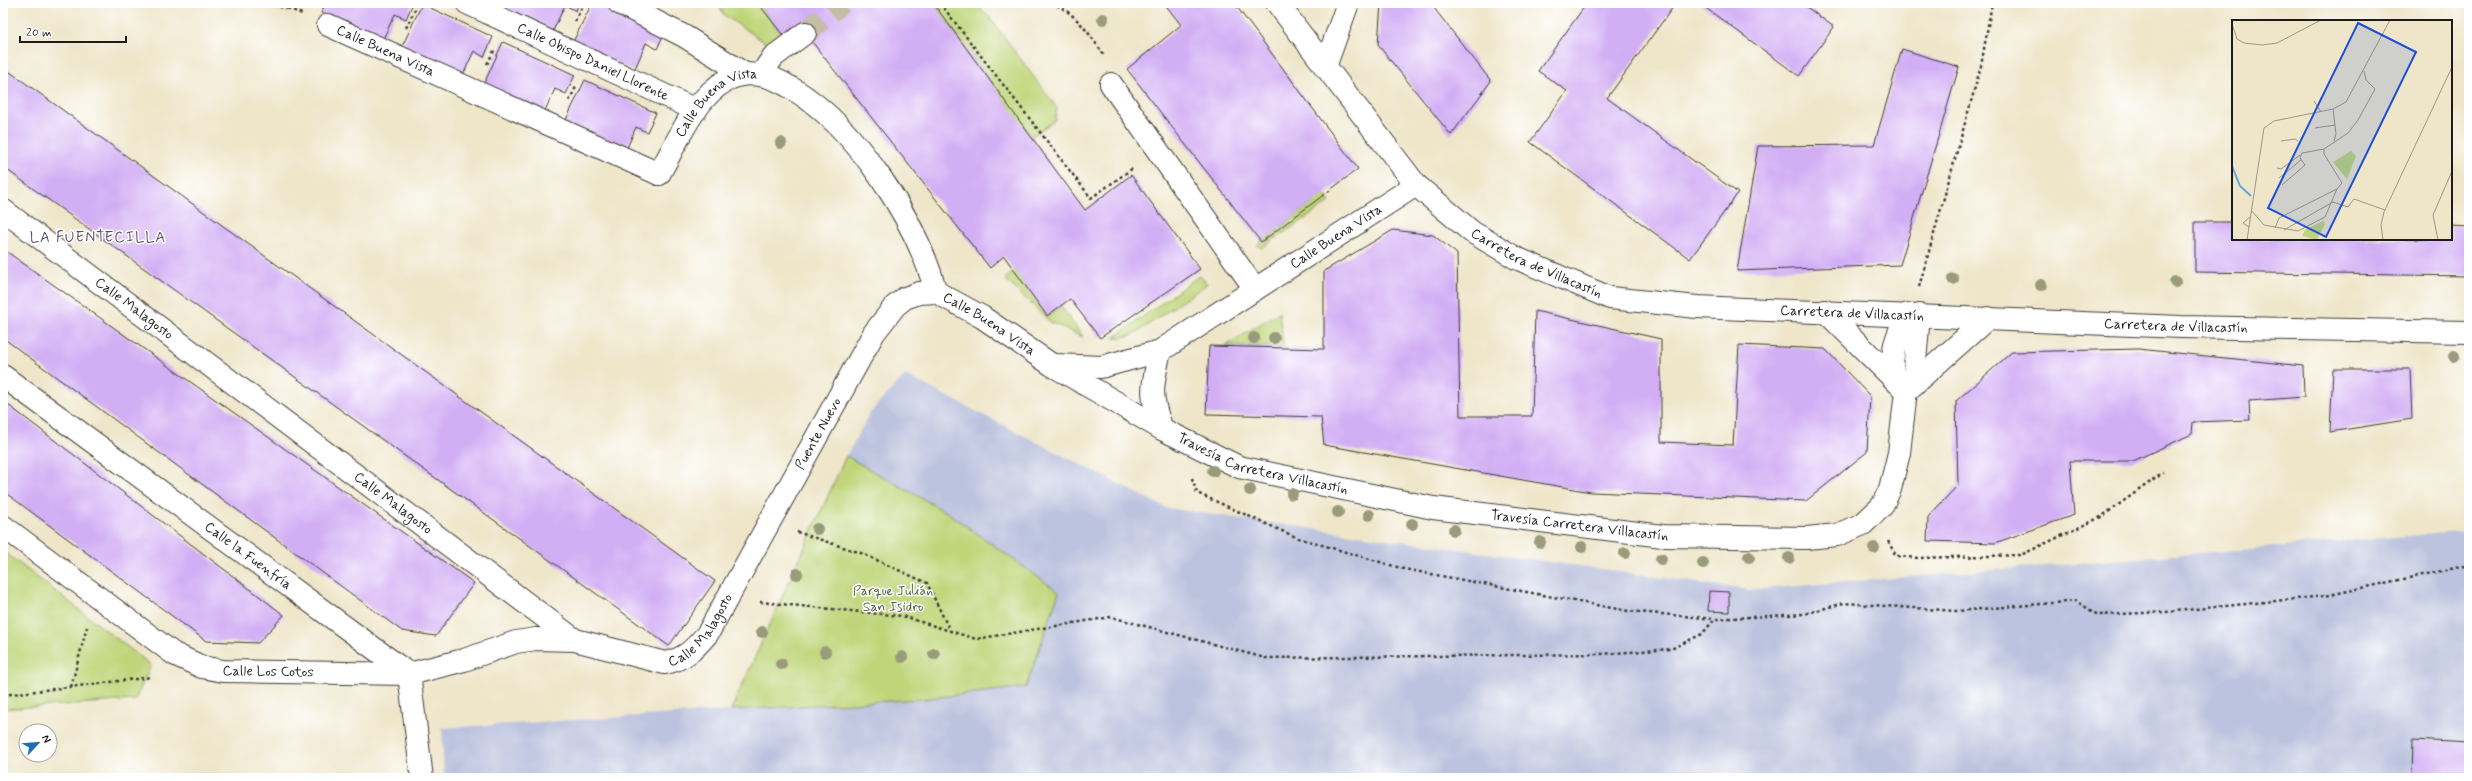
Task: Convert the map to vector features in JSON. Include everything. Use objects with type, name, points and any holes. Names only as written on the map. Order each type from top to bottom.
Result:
[{"type":"street","name":"Calle Obispo Daniel Llorente","points":[[467,3],[696,110]]},
{"type":"street","points":[[619,3],[684,36],[753,74],[773,56],[805,33]]},
{"type":"street","name":"Carretera de Villacastín","points":[[1277,3],[1416,185],[1472,232],[1516,258],[1610,298],[1697,307],[1912,314],[2181,327],[2469,332]]},
{"type":"street","points":[[1325,67],[1348,3]]},
{"type":"street","name":"Calle Buena Vista","points":[[328,25],[659,174],[696,110],[714,89],[728,80],[753,74],[778,80],[808,98],[847,133],[886,189],[908,225],[930,271],[936,292],[982,317],[1052,365],[1162,429]]},
{"type":"street","points":[[1111,84],[1255,289]]},
{"type":"street","name":"Calle Buena Vista","points":[[1052,365],[1101,368],[1160,351],[1416,185]]},
{"type":"street","name":"Calle Malagosto","points":[[3,210],[575,640],[665,663],[688,655],[708,632],[761,534]]},
{"type":"street","name":"Puente Nuevo","points":[[761,534],[874,333],[895,306],[906,298],[919,293],[936,292]]},
{"type":"street","points":[[1825,311],[1904,385],[1988,318]]},
{"type":"street","name":"Travesía Carretera Villacastín","points":[[1162,429],[1239,467],[1433,508],[1663,536],[1807,538],[1848,532],[1863,524],[1882,506],[1890,489],[1896,469],[1912,314]]},
{"type":"street","points":[[1160,351],[1153,382],[1152,404],[1162,429]]},
{"type":"street","name":"Calle la Fuenfría","points":[[3,376],[409,674]]},
{"type":"street","name":"Calle Los Cotos","points":[[3,526],[174,654],[202,667],[223,671],[409,674],[464,660],[516,642],[536,639],[575,640]]},
{"type":"street","points":[[409,674],[422,778]]},
{"type":"path","points":[[262,3],[290,9]]},
{"type":"path","points":[[940,3],[1091,198],[1157,150]]},
{"type":"path","points":[[1051,3],[1059,6],[1085,28],[1118,74],[1111,84]]},
{"type":"path","points":[[1912,314],[1981,66],[1992,3]]},
{"type":"path","points":[[473,90],[509,22]]},
{"type":"path","points":[[557,128],[588,59]]},
{"type":"path","points":[[1190,473],[1197,494],[1298,538],[1404,569],[1628,611],[1715,619],[1804,614],[1844,603],[1956,610],[2076,601],[2098,615],[2166,612],[2325,596],[2469,565]]},
{"type":"path","points":[[1884,536],[1896,556],[1919,558],[2021,555],[2101,516],[2163,473]]},
{"type":"path","points":[[793,530],[861,553],[927,583],[950,631]]},
{"type":"path","points":[[70,687],[96,596]]},
{"type":"path","points":[[755,602],[902,616],[976,639],[1111,617],[1265,658],[1421,658],[1601,654],[1671,649],[1702,634],[1715,619]]},
{"type":"path","points":[[3,695],[152,677],[202,667]]},
{"type":"shaded area","points":[[905,375],[1166,508],[1749,590],[2469,531],[2469,778],[444,778],[442,728],[922,699],[1059,592],[948,513],[846,456],[870,413]]},
{"type":"green space","points":[[717,3],[758,3],[783,36],[766,43],[724,15]]},
{"type":"green space","points":[[933,3],[974,3],[989,17],[1057,108],[1055,120],[1031,137]]},
{"type":"green space","points":[[1324,194],[1330,202],[1261,248],[1257,245]]},
{"type":"green space","points":[[1015,270],[1047,316],[1061,306],[1083,337],[1050,322],[1005,279]]},
{"type":"green space","points":[[1200,275],[1207,284],[1136,333],[1129,336],[1114,338]]},
{"type":"green space","points":[[1279,312],[1284,347],[1225,346],[1226,346]]},
{"type":"green space","name":"Parque Julián San Isidro","points":[[846,456],[948,513],[1059,592],[1026,687],[922,699],[731,710]]},
{"type":"green space","points":[[3,551],[151,665],[135,700],[3,709]]},
{"type":"building","points":[[326,3],[413,3],[406,19],[395,14],[382,41],[321,13]]},
{"type":"building","points":[[492,3],[579,3],[576,11],[565,5],[552,33]]},
{"type":"building","points":[[592,3],[611,3],[666,29],[657,49],[646,43],[634,71],[573,42]]},
{"type":"building","points":[[758,3],[933,3],[1085,210],[1131,175],[1200,269],[1100,338],[1070,299],[1047,316],[1004,256],[990,268],[805,33],[785,38]]},
{"type":"building","points":[[1164,3],[1234,3],[1358,169],[1261,242],[1127,69],[1181,25]]},
{"type":"building","points":[[1381,3],[1430,3],[1491,81],[1451,135],[1378,45]]},
{"type":"building","points":[[1587,3],[1676,3],[1607,98],[1738,193],[1690,259],[1530,142],[1567,91],[1538,71]]},
{"type":"building","points":[[1699,3],[1801,3],[1834,27],[1799,76]]},
{"type":"building","points":[[422,4],[493,37],[484,57],[474,51],[461,79],[400,51]]},
{"type":"building","points":[[503,42],[575,75],[566,94],[555,89],[542,117],[482,88]]},
{"type":"building","points":[[1902,49],[1959,67],[1900,265],[1737,271],[1758,146],[1874,145]]},
{"type":"building","points":[[3,67],[715,581],[669,646],[3,167]]},
{"type":"building","points":[[585,80],[656,113],[647,132],[636,127],[624,155],[563,126]]},
{"type":"building","points":[[2195,222],[2232,222],[2232,240],[2452,240],[2452,226],[2469,227],[2469,276],[2195,272]]},
{"type":"building","points":[[1393,230],[1433,235],[1457,254],[1460,416],[1532,416],[1535,311],[1661,339],[1661,442],[1733,445],[1739,345],[1825,349],[1870,396],[1867,452],[1806,501],[1591,492],[1324,445],[1321,417],[1206,414],[1209,346],[1324,349],[1324,271]]},
{"type":"building","points":[[3,249],[474,583],[436,636],[402,631],[3,338]]},
{"type":"building","points":[[2138,349],[2303,366],[2304,397],[2249,401],[2250,420],[2193,422],[2192,434],[2133,461],[2070,461],[2074,515],[1995,543],[1927,541],[1928,517],[1958,485],[1956,401],[2012,352]]},
{"type":"building","points":[[2333,369],[2410,369],[2412,419],[2330,432]]},
{"type":"building","points":[[3,401],[284,615],[258,643],[206,641],[3,491]]},
{"type":"building","points":[[1709,591],[1729,592],[1729,612],[1708,611]]},
{"type":"building","points":[[2413,740],[2469,743],[2469,778],[2412,778]]},
{"type":"tunnel","points":[[805,33],[842,3]]},
{"type":"district","name":"LA FUENTECILLA","points":[[98,238]]}]
